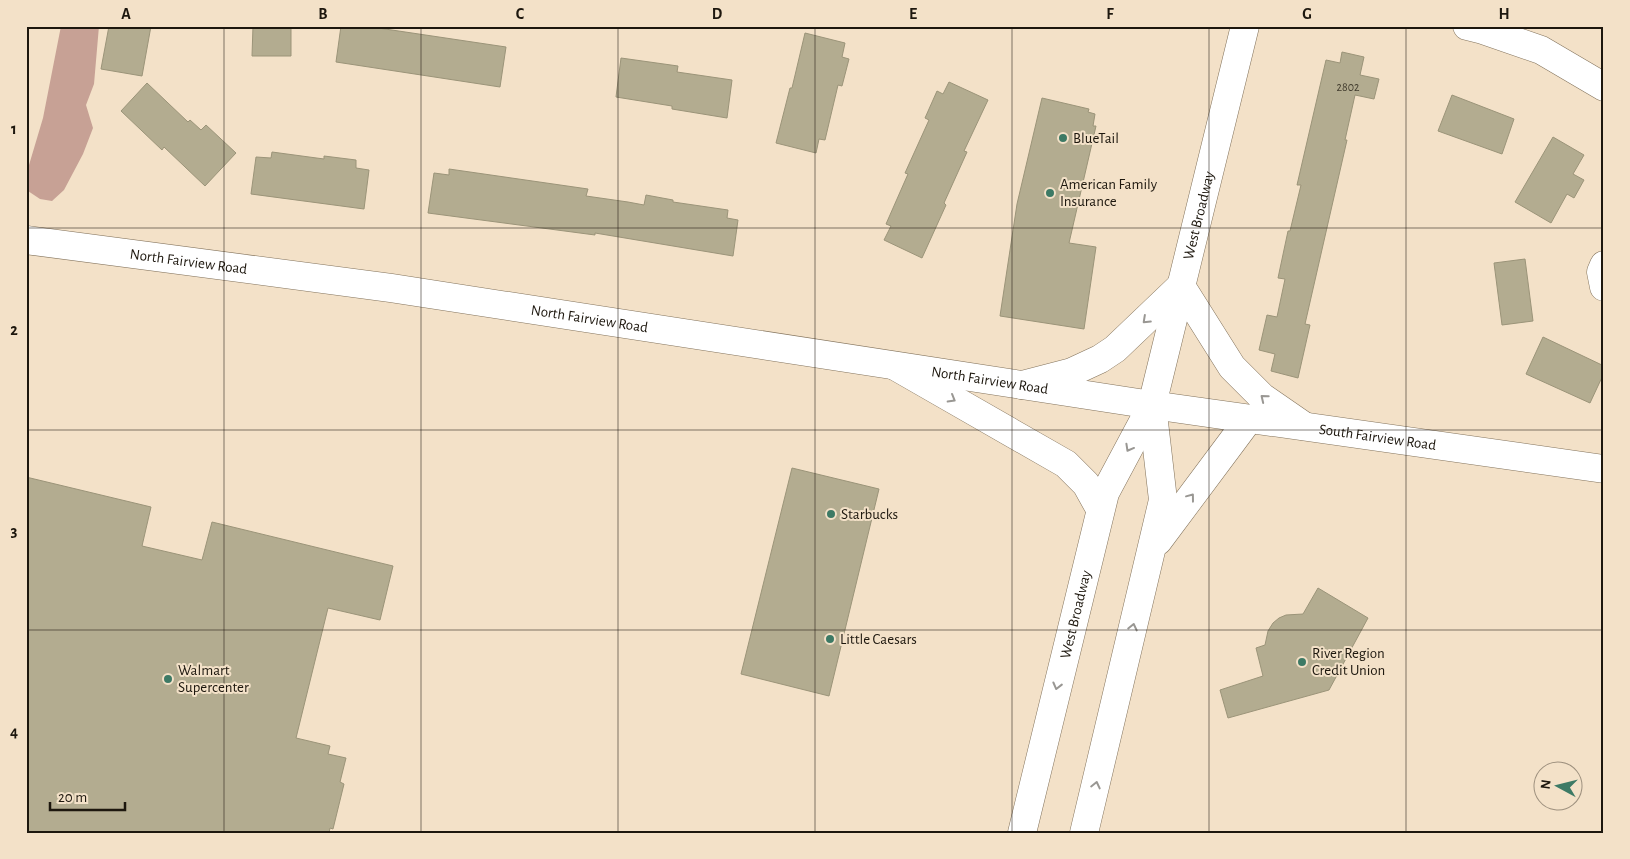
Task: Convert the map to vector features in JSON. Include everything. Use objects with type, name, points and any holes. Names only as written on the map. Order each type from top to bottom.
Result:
[{"type":"main road","name":"West Broadway","points":[[1022,833],[1104,493],[1152,405],[1245,26]]},
{"type":"main road","points":[[1468,26],[1540,50],[1604,87]]},
{"type":"main road","name":"North Fairview Road","points":[[26,240],[391,288],[1152,405]]},
{"type":"main road","points":[[1604,265],[1601,272],[1604,287]]},
{"type":"main road","points":[[1022,385],[1072,372],[1100,359],[1115,349],[1181,286],[1232,367],[1262,397],[1304,426]]},
{"type":"main road","points":[[895,366],[1066,464],[1086,484],[1100,509]]},
{"type":"main road","name":"West Broadway","points":[[1084,833],[1164,500],[1152,405]]},
{"type":"main road","name":"South Fairview Road","points":[[1152,405],[1604,469]]},
{"type":"main road","points":[[1152,550],[1249,419]]},
{"type":"shaded area","points":[[61,26],[99,26],[94,84],[86,105],[93,128],[83,154],[64,190],[52,201],[40,199],[28,191],[29,165],[43,118]]},
{"type":"building","points":[[109,26],[151,26],[142,76],[101,69]]},
{"type":"building","points":[[253,26],[291,26],[291,56],[252,56]]},
{"type":"building","points":[[341,26],[365,26],[506,47],[500,87],[336,62]]},
{"type":"building","points":[[805,33],[845,43],[842,57],[849,59],[842,86],[838,85],[825,140],[819,139],[816,153],[776,143]]},
{"type":"building","points":[[1342,52],[1364,57],[1360,75],[1379,79],[1374,99],[1355,95],[1345,140],[1347,140],[1305,324],[1310,325],[1298,378],[1271,371],[1275,354],[1259,350],[1267,315],[1277,317],[1285,279],[1278,278],[1288,231],[1290,231],[1301,185],[1297,185],[1326,60],[1340,63]]},
{"type":"building","points":[[621,58],[678,66],[677,72],[732,80],[727,118],[672,109],[672,106],[616,97]]},
{"type":"building","points":[[949,82],[988,100],[964,151],[967,152],[922,258],[884,240],[891,226],[886,224],[908,174],[905,173],[929,120],[925,118],[937,91],[943,94]]},
{"type":"building","points":[[147,83],[188,122],[190,120],[201,130],[206,125],[236,153],[205,186],[164,147],[162,150],[121,111]]},
{"type":"building","points":[[1452,95],[1514,119],[1502,154],[1438,131]]},
{"type":"building","points":[[1042,98],[1089,109],[1088,112],[1095,114],[1093,126],[1096,126],[1069,243],[1096,247],[1084,329],[1000,316],[1017,204]]},
{"type":"building","points":[[1553,137],[1584,155],[1573,174],[1584,180],[1574,198],[1567,194],[1551,223],[1515,202]]},
{"type":"building","points":[[272,152],[324,159],[324,156],[356,160],[356,168],[369,170],[364,209],[251,194],[256,157],[271,158]]},
{"type":"building","points":[[449,169],[588,189],[586,196],[644,205],[646,195],[673,200],[673,202],[728,210],[727,218],[738,220],[733,256],[595,233],[595,235],[428,213],[434,173],[449,175]]},
{"type":"building","points":[[1525,259],[1533,321],[1502,325],[1494,263]]},
{"type":"building","points":[[1543,337],[1604,366],[1604,373],[1590,403],[1526,374]]},
{"type":"building","points":[[792,468],[879,489],[829,696],[741,674]]},
{"type":"building","name":"Walmart Supercenter","points":[[26,477],[151,507],[142,546],[202,560],[212,522],[393,566],[380,620],[328,608],[296,738],[330,746],[328,754],[346,758],[340,782],[344,784],[333,829],[330,828],[329,833],[26,833]]},
{"type":"building","name":"River Region Credit Union","points":[[1318,588],[1368,618],[1329,690],[1228,718],[1220,690],[1263,676],[1256,648],[1265,645],[1268,631],[1279,618],[1286,615],[1303,614]]},
{"type":"place","name":"BlueTail","points":[[1063,138]]},
{"type":"place","name":"American Family Insurance","points":[[1050,193]]},
{"type":"place","name":"Starbucks","points":[[831,514]]},
{"type":"place","name":"Little Caesars","points":[[830,639]]},
{"type":"place","name":"River Region Credit Union","points":[[1302,662]]},
{"type":"place","name":"Walmart Supercenter","points":[[168,679]]}]
